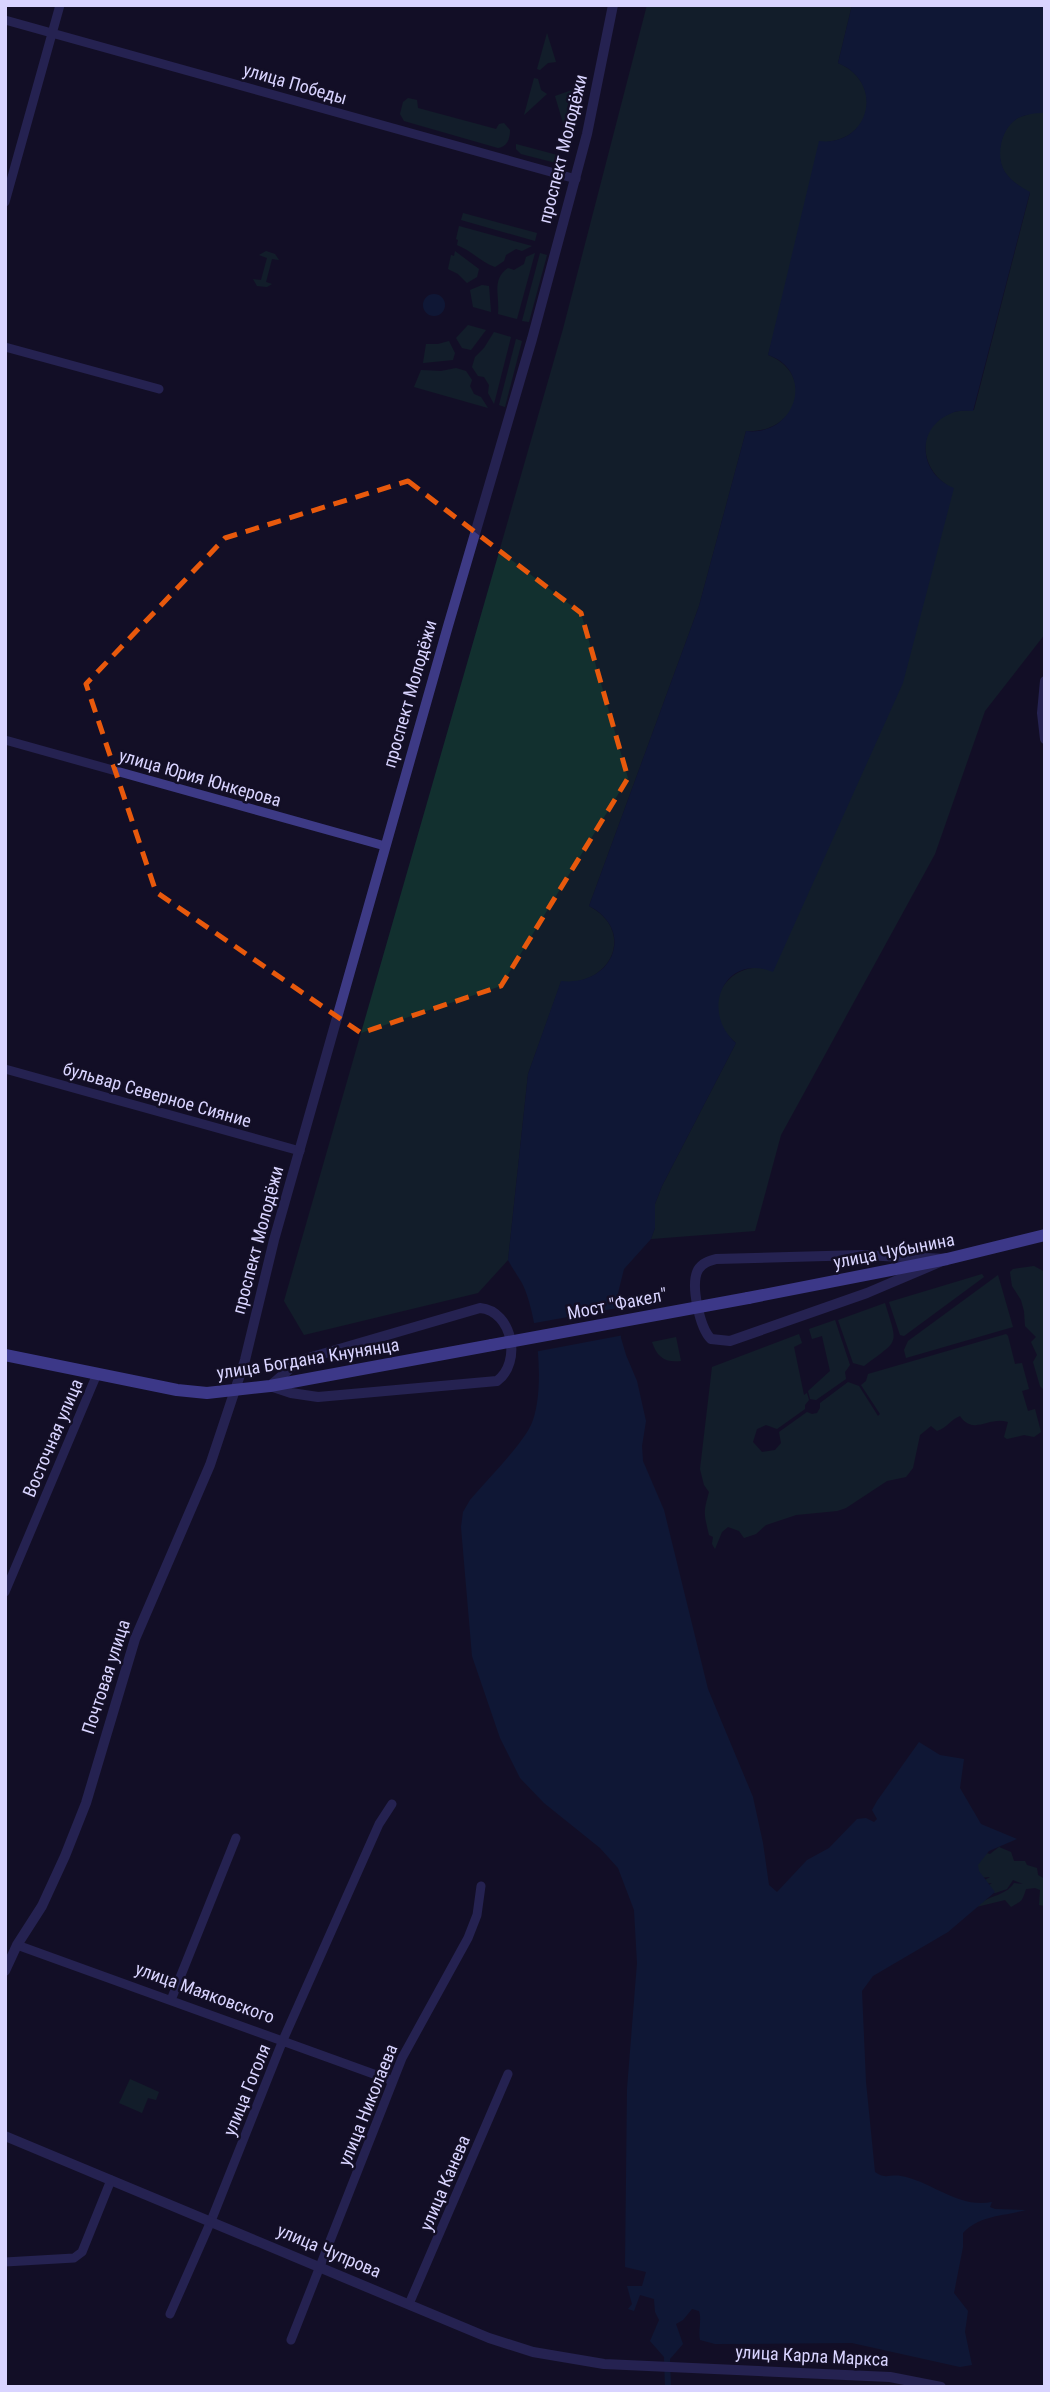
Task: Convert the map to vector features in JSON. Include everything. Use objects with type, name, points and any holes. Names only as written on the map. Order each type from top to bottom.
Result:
[{"type":"main road","name":"улица Чубынина","points":[[748,1298],[947,1259],[1045,1235]]},
{"type":"main road","name":"Мост \"Факел\"","points":[[492,1345],[748,1298]]},
{"type":"main road","name":"улица Богдана Кнунянца","points":[[5,1355],[185,1391],[235,1391],[492,1345]]},
{"type":"street","points":[[5,202],[60,5]]},
{"type":"street","name":"проспект Молодёжи","points":[[235,1391],[385,846],[576,179],[613,5]]},
{"type":"street","name":"улица Победы","points":[[5,20],[576,179]]},
{"type":"street","points":[[5,347],[159,390]]},
{"type":"street","points":[[1045,681],[1042,713],[1045,739]]},
{"type":"street","name":"улица Юрия Юнкерова","points":[[5,740],[385,846]]},
{"type":"street","name":"бульвар Северное Сияние","points":[[5,1069],[300,1151]]},
{"type":"street","points":[[862,1255],[947,1259],[867,1293],[730,1341],[711,1339],[703,1329],[695,1280],[701,1266],[716,1259],[862,1255]]},
{"type":"street","points":[[481,1308],[495,1311],[507,1328],[511,1361],[504,1377],[489,1384],[318,1397],[291,1393],[270,1386],[305,1359],[481,1308]]},
{"type":"street","name":"Восточная улица","points":[[5,1592],[97,1374]]},
{"type":"street","name":"Почтовая улица","points":[[5,1971],[38,1915],[65,1856],[86,1803],[135,1639],[197,1499],[235,1391]]},
{"type":"street","name":"улица Гоголя","points":[[170,2314],[211,2221],[283,2040],[379,1824],[392,1804]]},
{"type":"street","points":[[171,2000],[236,1838]]},
{"type":"street","name":"улица Николаева","points":[[291,2340],[402,2058],[468,1938],[477,1914],[481,1886]]},
{"type":"street","name":"улица Маяковского","points":[[5,1940],[393,2081]]},
{"type":"street","name":"улица Канева","points":[[409,2304],[508,2074]]},
{"type":"street","name":"улица Чупрова","points":[[5,2136],[489,2338],[533,2352],[592,2363],[647,2366]]},
{"type":"street","points":[[5,2262],[66,2260],[82,2252],[111,2180]]},
{"type":"street","name":"улица Карла Маркса","points":[[647,2366],[891,2377],[941,2387]]},
{"type":"highlighted area","points":[[408,481],[581,613],[628,778],[501,986],[361,1033],[156,892],[86,684],[225,538]]},
{"type":"green space","points":[[647,5],[852,5],[838,63],[852,72],[861,83],[867,108],[863,120],[855,130],[843,138],[827,142],[768,355],[783,364],[792,376],[796,389],[794,402],[788,414],[778,423],[764,429],[746,431],[699,606],[589,906],[603,917],[612,929],[612,955],[605,966],[594,975],[579,981],[561,982],[528,1074],[508,1260],[478,1293],[304,1335],[284,1301],[563,329]]},
{"type":"green space","points":[[547,33],[556,62],[548,63],[540,70],[537,69]]},
{"type":"green space","points":[[534,78],[538,79],[541,90],[547,94],[524,115]]},
{"type":"green space","points":[[575,90],[567,128],[555,96]]},
{"type":"green space","points":[[408,98],[417,100],[418,108],[496,129],[499,124],[504,123],[510,130],[509,139],[504,146],[498,148],[404,121],[400,114],[403,102]]},
{"type":"green space","points":[[1032,113],[1045,113],[1045,634],[985,711],[935,854],[781,1135],[755,1231],[651,1239],[655,1228],[655,1204],[662,1186],[736,1043],[723,1029],[718,1014],[721,990],[737,973],[760,968],[773,971],[947,485],[931,468],[925,447],[927,437],[940,419],[954,412],[974,410],[1030,193],[1012,181],[1004,171],[1000,158],[1001,143],[1011,123]]},
{"type":"green space","points":[[516,144],[561,156],[560,164],[521,154],[516,149]]},
{"type":"green space","points":[[463,213],[537,233],[535,241],[461,220]]},
{"type":"green space","points":[[459,226],[532,246],[522,251],[516,249],[495,267],[457,245]]},
{"type":"green space","points":[[266,251],[275,254],[279,260],[272,259],[266,282],[272,284],[267,287],[257,286],[253,279],[261,280],[267,258],[259,255]]},
{"type":"green space","points":[[455,251],[479,269],[477,277],[467,283],[448,269],[451,255],[454,256]]},
{"type":"green space","points":[[535,253],[517,319],[498,314],[497,288],[503,273],[508,268],[514,270],[524,264],[526,257]]},
{"type":"green space","points":[[540,253],[547,255],[529,322],[522,321]]},
{"type":"green space","points":[[482,285],[489,286],[491,312],[473,307],[470,290]]},
{"type":"green space","points":[[468,325],[486,330],[471,350],[462,348],[456,338]]},
{"type":"green space","points":[[494,332],[511,337],[494,404],[488,393],[489,385],[472,367],[475,357]]},
{"type":"green space","points":[[516,339],[522,341],[505,407],[499,405]]},
{"type":"green space","points":[[449,341],[455,353],[453,360],[423,363],[426,344]]},
{"type":"green space","points":[[456,368],[466,371],[472,380],[470,386],[474,394],[481,397],[488,408],[414,387],[421,370],[441,371]]},
{"type":"green space","points":[[1034,1266],[1045,1272],[1045,1391],[1040,1386],[1033,1362],[1037,1355],[1031,1342],[1036,1337],[1025,1326],[1021,1300],[1012,1286],[1010,1272],[1013,1269]]},
{"type":"green space","points":[[982,1274],[984,1277],[904,1336],[900,1335],[889,1302]]},
{"type":"green space","points":[[998,1275],[1013,1327],[906,1358],[904,1350],[908,1341]]},
{"type":"green space","points":[[885,1303],[894,1335],[890,1346],[864,1366],[853,1363],[838,1320]]},
{"type":"green space","points":[[835,1320],[850,1365],[845,1372],[846,1379],[816,1400],[810,1399],[808,1391],[830,1371],[822,1336],[812,1339],[809,1329]]},
{"type":"green space","points":[[799,1334],[802,1343],[794,1347],[804,1395],[807,1393],[809,1400],[805,1409],[777,1429],[766,1425],[757,1429],[753,1442],[762,1452],[775,1450],[781,1443],[779,1432],[807,1412],[817,1413],[820,1403],[848,1382],[859,1386],[878,1416],[880,1414],[861,1385],[868,1374],[1006,1334],[1015,1364],[1022,1363],[1029,1389],[1022,1391],[1028,1411],[1035,1409],[1041,1432],[1034,1437],[1024,1435],[1007,1439],[1004,1437],[1008,1422],[994,1421],[971,1425],[960,1416],[937,1431],[931,1426],[920,1435],[913,1468],[906,1477],[887,1481],[846,1508],[796,1515],[766,1525],[756,1534],[744,1538],[739,1531],[728,1527],[722,1532],[715,1549],[705,1518],[709,1492],[704,1485],[700,1469],[712,1367]]},
{"type":"green space","points":[[676,1337],[681,1361],[662,1358],[652,1342]]},
{"type":"green space","points":[[999,1847],[1011,1852],[1014,1861],[1025,1861],[1027,1865],[1037,1868],[1038,1875],[1045,1879],[1045,1906],[1039,1905],[1040,1890],[1035,1888],[1026,1889],[1022,1900],[1011,1907],[1005,1900],[976,1907],[1006,1891],[1014,1883],[1023,1884],[1013,1880],[1007,1889],[995,1893],[978,1892],[992,1883],[978,1884],[990,1877],[978,1878],[974,1867],[986,1853],[990,1854]]},
{"type":"green space","points":[[130,2079],[159,2092],[156,2100],[148,2098],[142,2113],[119,2103]]},
{"type":"water","points":[[852,5],[1045,5],[1045,113],[1018,118],[1007,128],[1001,143],[1000,158],[1005,172],[1030,192],[973,411],[955,412],[940,420],[931,429],[927,440],[928,462],[942,481],[954,488],[903,683],[773,972],[756,968],[742,970],[730,977],[723,988],[719,1001],[719,1016],[725,1030],[736,1043],[662,1186],[655,1204],[655,1228],[651,1239],[624,1269],[618,1293],[621,1338],[637,1381],[646,1421],[642,1446],[643,1461],[664,1510],[708,1689],[753,1797],[769,1885],[777,1892],[807,1860],[829,1848],[857,1819],[866,1818],[874,1822],[877,1819],[872,1810],[877,1801],[919,1742],[940,1755],[964,1759],[960,1788],[981,1824],[1017,1839],[989,1851],[978,1865],[979,1871],[995,1892],[948,1932],[873,1976],[862,1991],[866,2082],[875,2172],[912,2179],[968,2202],[992,2202],[990,2207],[995,2209],[1026,2210],[984,2219],[963,2233],[954,2293],[968,2311],[965,2332],[972,2365],[960,2367],[852,2343],[715,2344],[700,2340],[699,2311],[692,2309],[676,2324],[683,2344],[670,2359],[671,2387],[665,2387],[664,2357],[650,2341],[659,2320],[654,2299],[640,2295],[634,2311],[628,2309],[632,2304],[627,2286],[642,2286],[646,2272],[625,2267],[627,2089],[637,1963],[634,1910],[618,1868],[600,1848],[544,1803],[520,1778],[500,1738],[472,1656],[461,1527],[463,1512],[470,1500],[512,1453],[531,1425],[536,1411],[539,1374],[536,1333],[528,1297],[508,1260],[528,1074],[561,981],[579,980],[594,975],[605,966],[612,955],[615,942],[612,929],[603,916],[589,906],[699,606],[746,431],[763,430],[777,424],[788,414],[794,401],[792,374],[783,363],[768,355],[819,141],[836,140],[850,134],[860,124],[865,112],[866,98],[862,84],[853,72],[838,63]]},
{"type":"water","points":[[434,294],[442,297],[445,305],[442,313],[434,316],[426,313],[423,305],[426,297]]},
{"type":"pier","points":[[623,1307],[624,1335],[534,1352],[529,1324]]}]
